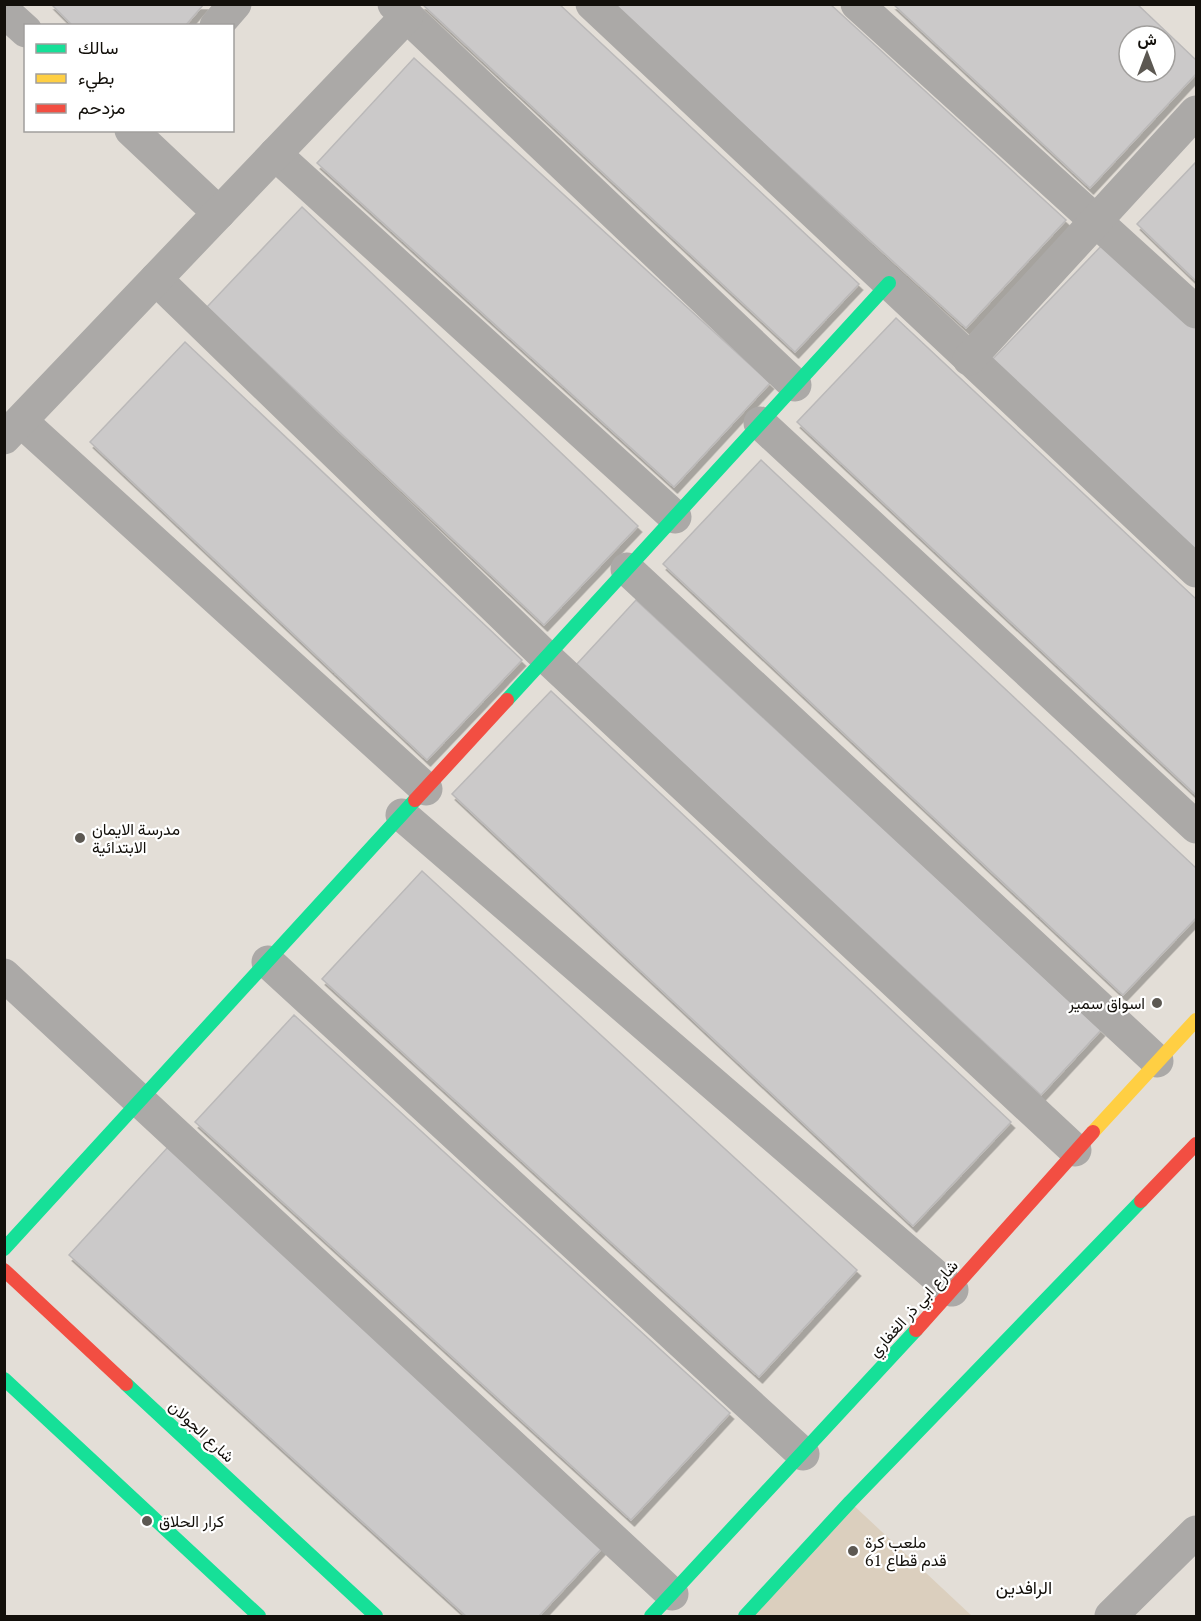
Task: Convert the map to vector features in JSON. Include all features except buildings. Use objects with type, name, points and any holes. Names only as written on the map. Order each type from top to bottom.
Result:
[{"type":"street","points":[[218,24],[235,4]]},
{"type":"street","points":[[592,4],[1197,571]]},
{"type":"street","points":[[857,4],[1197,312]]},
{"type":"street","points":[[426,789],[13,430],[275,154],[400,10],[795,385]]},
{"type":"street","points":[[4,11],[24,28]]},
{"type":"street","points":[[969,359],[1197,112]]},
{"type":"street","points":[[133,132],[219,213]]},
{"type":"street","points":[[275,154],[675,517]]},
{"type":"street","points":[[156,279],[546,657],[1075,1150]]},
{"type":"street","points":[[4,1250],[889,283]]},
{"type":"street","points":[[760,423],[1197,827]]},
{"type":"street","points":[[627,569],[1157,1061]]},
{"type":"street","points":[[402,815],[952,1290]]},
{"type":"street","points":[[268,962],[803,1454]]},
{"type":"street","points":[[4,975],[141,1101],[661,1606]]},
{"type":"street","name":"شارع ابي ذر الغفاري","points":[[661,1606],[952,1290],[1075,1150],[1197,1020]]},
{"type":"street","points":[[745,1617],[850,1502],[1197,1144]]},
{"type":"street","name":"شارع الجولان","points":[[4,1270],[376,1617]]},
{"type":"street","points":[[4,1379],[259,1617]]},
{"type":"street","points":[[1111,1617],[1191,1547]]},
{"type":"shaded area","name":"ملعب كرة قدم قطاع 61","points":[[850,1502],[972,1616],[745,1616]]},
{"type":"traffic: fast","points":[[507,700],[889,283]]},
{"type":"traffic: fast","points":[[4,1249],[415,800]]},
{"type":"traffic: fast","points":[[745,1616],[850,1502],[1141,1201]]},
{"type":"traffic: fast","points":[[651,1616],[916,1330]]},
{"type":"traffic: fast","points":[[4,1379],[259,1616]]},
{"type":"traffic: fast","points":[[126,1384],[376,1616]]},
{"type":"traffic: slow","points":[[1093,1132],[1196,1020]]},
{"type":"traffic: jam","points":[[415,800],[507,700]]},
{"type":"traffic: jam","points":[[916,1330],[1093,1132]]},
{"type":"traffic: jam","points":[[1141,1201],[1196,1144]]},
{"type":"traffic: jam","points":[[4,1270],[126,1384]]},
{"type":"place","name":"مدرسة الايمان الابتدائية","points":[[80,838]]},
{"type":"place","name":"اسواق سمير","points":[[1157,1003]]},
{"type":"place","name":"كرار الحلاق","points":[[147,1521]]},
{"type":"place","name":"ملعب كرة قدم قطاع 61","points":[[853,1551]]},
{"type":"district","name":"الرافدين","points":[[1024,1588]]}]
